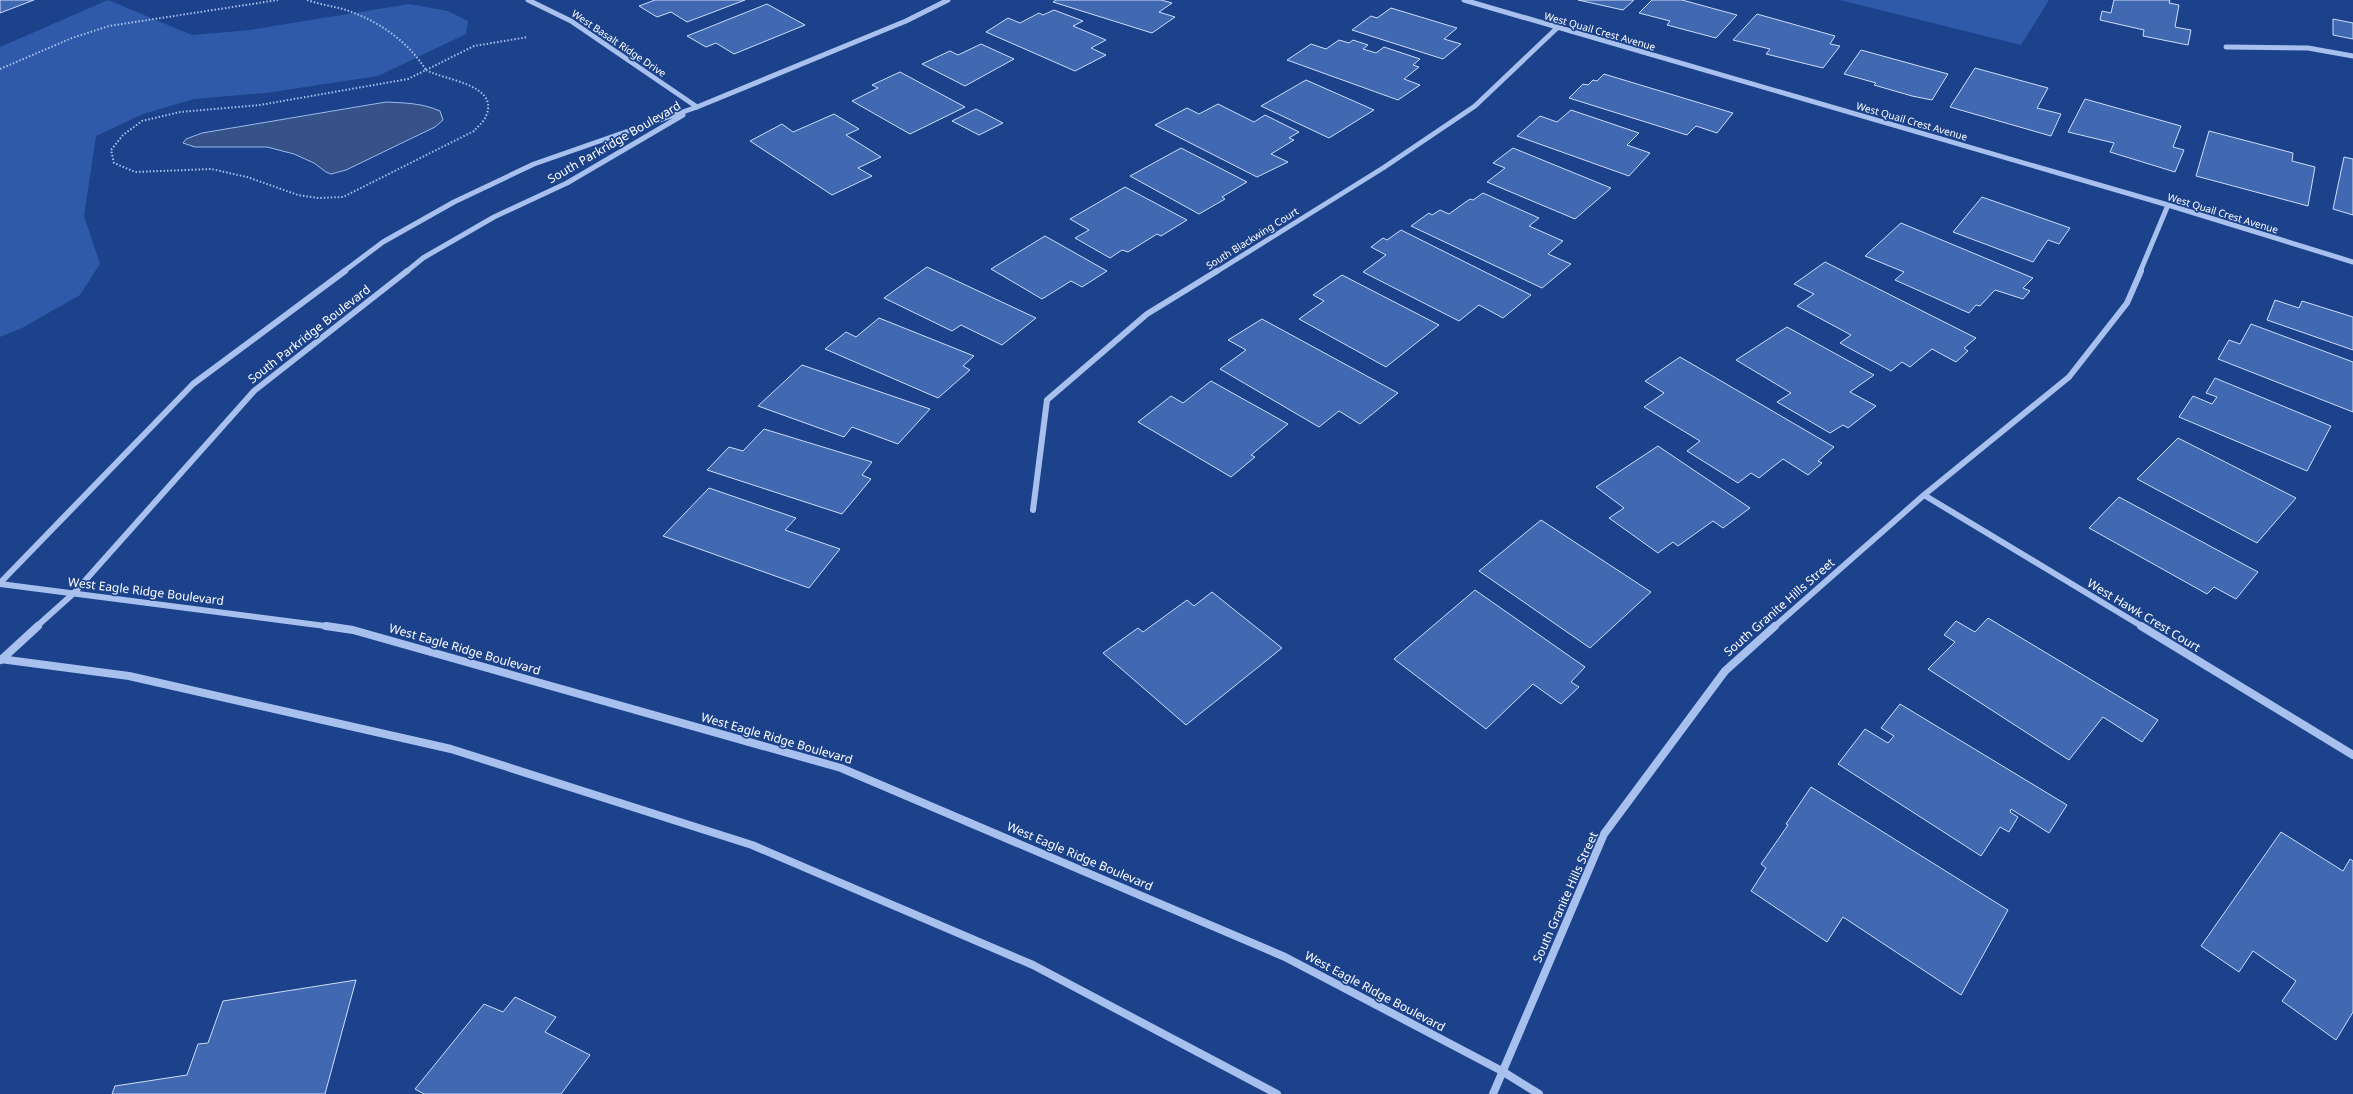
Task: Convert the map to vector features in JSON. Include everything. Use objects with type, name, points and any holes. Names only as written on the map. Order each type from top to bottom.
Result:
[{"type":"street","name":"West Basalt Ridge Drive","points":[[528,0],[571,21],[697,107]]},
{"type":"street","name":"South Parkridge Boulevard","points":[[0,584],[193,384],[383,242],[454,202],[534,164],[697,107],[906,21],[948,0]]},
{"type":"street","name":"West Quail Crest Avenue","points":[[1464,0],[2168,205],[2353,262]]},
{"type":"street","name":"South Blackwing Court","points":[[1033,510],[1047,400],[1147,314],[1383,168],[1474,106],[1558,28]]},
{"type":"street","points":[[2226,47],[2308,48],[2353,56]]},
{"type":"street","name":"South Parkridge Boulevard","points":[[1,659],[74,593],[254,391],[423,258],[494,217],[568,183],[697,107]]},
{"type":"street","name":"South Granite Hills Street","points":[[1493,1094],[1604,834],[1725,671],[1924,495],[2069,377],[2127,303],[2168,205]]},
{"type":"street","name":"West Hawk Crest Court","points":[[1924,495],[2353,755]]},
{"type":"street","name":"West Eagle Ridge Boulevard","points":[[0,584],[353,630],[841,768],[1285,957],[1502,1071],[1539,1094]]},
{"type":"street","points":[[1,659],[129,676],[451,749],[752,845],[1033,965],[1277,1094]]},
{"type":"path","points":[[0,69],[72,38],[109,26],[278,0]]},
{"type":"path","points":[[307,0],[349,11],[379,26],[410,48],[420,58],[427,71],[470,84],[483,96],[487,105],[486,116],[474,131],[343,197],[318,198],[298,195],[246,177],[211,169],[135,172],[114,162],[111,150],[123,135],[142,121],[180,112],[260,105],[408,79],[427,71],[457,52],[474,46],[493,40],[531,36]]},
{"type":"shaded area","points":[[108,0],[192,35],[250,30],[409,4],[448,11],[468,21],[466,34],[378,76],[266,93],[194,99],[143,114],[96,136],[84,216],[100,264],[80,295],[22,328],[0,337],[0,47]]},
{"type":"shaded area","points":[[1840,0],[2049,0],[2021,45]]},
{"type":"shaded area","points":[[386,102],[427,106],[440,111],[443,120],[435,127],[346,170],[331,174],[314,163],[294,154],[267,147],[195,147],[183,143],[186,139],[202,133]]},
{"type":"building","points":[[0,0],[34,0],[0,13]]},
{"type":"building","points":[[655,0],[745,0],[687,22],[671,12],[657,17],[639,6]]},
{"type":"building","points":[[1056,0],[1161,0],[1172,3],[1159,12],[1175,17],[1152,33],[1053,2]]},
{"type":"building","points":[[1578,0],[1634,0],[1623,10]]},
{"type":"building","points":[[1652,0],[1682,0],[1737,15],[1716,38],[1667,25],[1670,21],[1639,13]]},
{"type":"building","points":[[2114,0],[2170,0],[2169,3],[2179,5],[2175,27],[2191,30],[2188,45],[2143,36],[2144,30],[2100,20],[2102,11],[2111,13]]},
{"type":"building","points":[[767,4],[805,25],[734,54],[716,43],[706,47],[687,36]]},
{"type":"building","points":[[1391,8],[1457,28],[1444,39],[1461,44],[1443,59],[1352,30],[1371,16],[1377,18]]},
{"type":"building","points":[[1054,10],[1083,21],[1073,26],[1106,40],[1091,48],[1106,55],[1075,71],[986,32],[1008,18],[1020,23],[1039,13],[1043,15]]},
{"type":"building","points":[[1757,14],[1835,36],[1830,44],[1840,46],[1823,68],[1766,54],[1770,49],[1733,40]]},
{"type":"building","points":[[2333,19],[2353,23],[2353,39],[2333,35]]},
{"type":"building","points":[[1339,40],[1349,43],[1353,40],[1368,45],[1363,49],[1376,53],[1384,47],[1420,59],[1413,65],[1419,67],[1404,79],[1420,85],[1398,100],[1287,60],[1311,44],[1326,49]]},
{"type":"building","points":[[981,44],[1014,59],[965,86],[922,64],[950,51],[958,55]]},
{"type":"building","points":[[1861,50],[1948,74],[1932,100],[1912,96],[1874,85],[1876,83],[1844,74]]},
{"type":"building","points":[[1975,68],[2048,88],[2037,108],[2061,114],[2051,136],[1950,107]]},
{"type":"building","points":[[900,72],[965,107],[910,134],[852,101],[878,88],[872,85]]},
{"type":"building","points":[[1604,74],[1733,113],[1717,133],[1696,126],[1687,135],[1569,98],[1583,84],[1588,85],[1593,80],[1597,81]]},
{"type":"building","points":[[1306,80],[1374,110],[1329,138],[1261,106]]},
{"type":"building","points":[[2085,99],[2181,126],[2173,147],[2184,150],[2175,172],[2110,152],[2114,143],[2068,132]]},
{"type":"building","points":[[1218,104],[1254,122],[1265,115],[1299,132],[1289,138],[1294,140],[1271,154],[1288,162],[1257,177],[1155,125],[1187,108],[1199,114]]},
{"type":"building","points":[[976,109],[1003,123],[979,135],[952,121]]},
{"type":"building","points":[[1571,110],[1639,133],[1627,145],[1650,153],[1629,176],[1517,136],[1540,116],[1557,122]]},
{"type":"building","points":[[834,114],[859,129],[846,135],[881,157],[858,168],[872,176],[832,195],[750,141],[782,124],[793,132]]},
{"type":"building","points":[[2209,131],[2293,153],[2292,161],[2315,167],[2308,206],[2196,176]]},
{"type":"building","points":[[1181,148],[1247,182],[1222,197],[1225,199],[1199,214],[1130,176]]},
{"type":"building","points":[[1513,148],[1611,188],[1575,219],[1487,182],[1505,168],[1493,163]]},
{"type":"building","points":[[2344,157],[2353,159],[2353,215],[2333,209]]},
{"type":"building","points":[[1125,187],[1187,220],[1161,236],[1157,234],[1128,252],[1122,250],[1110,258],[1075,238],[1089,230],[1070,219]]},
{"type":"building","points":[[1483,193],[1539,218],[1529,226],[1563,241],[1548,254],[1571,264],[1542,288],[1411,226],[1429,213],[1432,215],[1440,210],[1449,214],[1470,199],[1473,200]]},
{"type":"building","points":[[1982,197],[2070,228],[2059,244],[2048,240],[2033,262],[1953,232]]},
{"type":"building","points":[[1901,223],[2033,278],[2023,288],[2030,291],[2023,299],[1995,290],[1980,306],[1976,305],[1969,313],[1895,280],[1904,272],[1865,256]]},
{"type":"building","points":[[1401,230],[1531,295],[1503,318],[1479,305],[1459,321],[1363,272],[1386,255],[1371,247],[1383,238],[1387,240]]},
{"type":"building","points":[[1045,236],[1107,271],[1082,287],[1071,281],[1042,299],[991,269]]},
{"type":"building","points":[[1825,262],[1976,338],[1964,348],[1968,351],[1956,362],[1932,349],[1910,367],[1902,362],[1891,371],[1840,343],[1851,335],[1797,306],[1814,294],[1794,284]]},
{"type":"building","points":[[927,267],[1036,318],[1002,345],[961,325],[952,331],[884,298]]},
{"type":"building","points":[[1342,275],[1439,325],[1386,367],[1299,319],[1324,301],[1313,295]]},
{"type":"building","points":[[2275,300],[2299,308],[2302,301],[2353,317],[2353,350],[2267,320]]},
{"type":"building","points":[[879,318],[974,356],[963,366],[970,370],[938,398],[825,349],[846,332],[856,337]]},
{"type":"building","points":[[1262,319],[1398,393],[1360,424],[1339,411],[1319,427],[1220,369],[1246,350],[1228,340]]},
{"type":"building","points":[[2251,324],[2353,362],[2353,412],[2218,359],[2229,340],[2240,344]]},
{"type":"building","points":[[1787,327],[1874,375],[1850,392],[1876,406],[1848,428],[1843,425],[1830,433],[1777,402],[1791,393],[1736,360]]},
{"type":"building","points":[[1680,357],[1834,447],[1818,461],[1822,463],[1808,475],[1783,459],[1759,478],[1751,473],[1738,483],[1687,451],[1700,441],[1644,407],[1664,393],[1645,381]]},
{"type":"building","points":[[802,365],[930,409],[898,444],[852,427],[844,437],[758,406]]},
{"type":"building","points":[[2215,378],[2331,426],[2307,471],[2179,417],[2193,396],[2212,404],[2217,397],[2206,393]]},
{"type":"building","points":[[1211,381],[1288,424],[1251,455],[1255,457],[1231,477],[1138,422],[1171,396],[1183,403]]},
{"type":"building","points":[[764,429],[872,462],[862,475],[871,479],[842,514],[707,470],[729,447],[743,451]]},
{"type":"building","points":[[2178,438],[2296,498],[2257,543],[2137,479]]},
{"type":"building","points":[[1658,446],[1750,508],[1723,528],[1713,521],[1678,546],[1673,542],[1658,553],[1609,518],[1624,508],[1596,487]]},
{"type":"building","points":[[709,488],[796,518],[785,530],[840,549],[809,588],[663,536]]},
{"type":"building","points":[[2119,497],[2258,572],[2236,599],[2214,587],[2207,594],[2089,528]]},
{"type":"building","points":[[1541,520],[1651,592],[1590,648],[1479,571]]},
{"type":"building","points":[[1475,590],[1585,667],[1571,682],[1579,687],[1561,704],[1533,684],[1486,729],[1394,659]]},
{"type":"building","points":[[1212,592],[1282,648],[1186,725],[1103,653],[1138,628],[1143,632],[1187,600],[1194,606]]},
{"type":"building","points":[[1988,618],[2158,720],[2142,742],[2103,717],[2069,760],[1928,669],[1955,642],[1944,635],[1956,621],[1975,632]]},
{"type":"building","points":[[1900,704],[2067,805],[2049,833],[2011,809],[2010,812],[2018,817],[2009,832],[2000,827],[1981,856],[1838,764],[1865,729],[1888,743],[1894,736],[1881,728]]},
{"type":"building","points":[[1811,787],[2008,910],[1961,995],[1843,917],[1827,942],[1751,891],[1766,868],[1761,864],[1788,825],[1786,824]]},
{"type":"building","points":[[2281,832],[2343,871],[2350,859],[2353,861],[2353,1012],[2336,1040],[2282,1001],[2296,981],[2253,951],[2239,972],[2201,946]]},
{"type":"building","points":[[356,980],[325,1094],[112,1094],[115,1086],[187,1075],[198,1044],[208,1043],[223,1001]]},
{"type":"building","points":[[515,997],[556,1017],[545,1032],[590,1055],[561,1094],[424,1094],[415,1089],[484,1004],[503,1012]]}]
